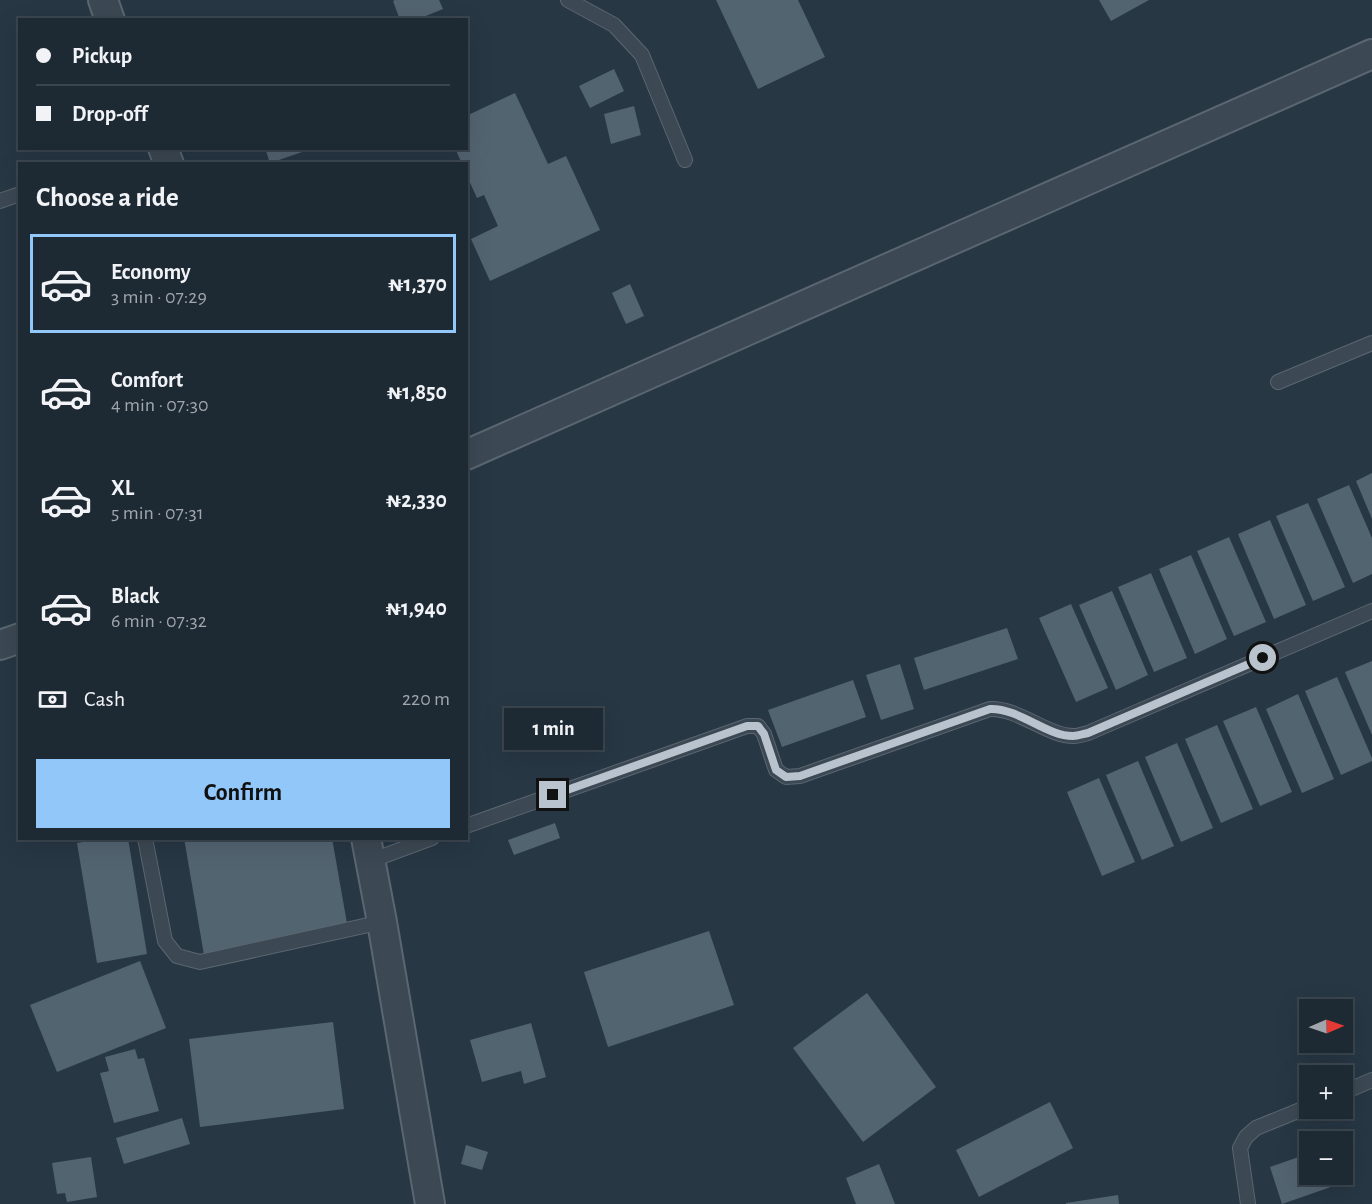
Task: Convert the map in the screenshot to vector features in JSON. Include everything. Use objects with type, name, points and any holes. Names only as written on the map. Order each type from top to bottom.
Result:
[{"type":"street","points":[[103,0],[110,18]]},
{"type":"street","points":[[468,454],[1372,54]]},
{"type":"street","points":[[0,645],[18,639]]},
{"type":"street","points":[[368,850],[430,1204]]},
{"type":"lane","points":[[568,0],[614,24],[642,55],[685,160]]},
{"type":"lane","points":[[0,201],[18,195]]},
{"type":"lane","points":[[1278,382],[1372,343]]},
{"type":"lane","points":[[468,825],[747,726],[758,726],[764,734],[776,770],[786,777],[800,776],[990,709],[1002,708],[1061,734],[1074,736],[1088,733],[1372,611]]},
{"type":"lane","points":[[145,840],[165,941],[177,956],[200,962],[382,922]]},
{"type":"lane","points":[[368,850],[421,840]]},
{"type":"lane","points":[[1353,1088],[1372,1080]]},
{"type":"lane","points":[[1248,1204],[1240,1148],[1246,1137],[1256,1128],[1299,1110]]},
{"type":"building","points":[[439,0],[443,9],[421,18],[399,18],[393,1]]},
{"type":"building","points":[[716,0],[798,0],[825,57],[758,89]]},
{"type":"building","points":[[1099,0],[1149,0],[1111,21]]},
{"type":"building","points":[[614,69],[624,91],[590,108],[579,86]]},
{"type":"building","points":[[515,93],[548,164],[566,156],[600,230],[490,281],[471,239],[498,226],[484,195],[477,198],[468,178],[468,162],[461,162],[456,150],[468,150],[468,115]]},
{"type":"building","points":[[634,106],[641,135],[611,144],[604,114]]},
{"type":"building","points":[[266,150],[308,150],[273,162],[270,162]]},
{"type":"building","points":[[630,284],[644,316],[626,324],[612,293]]},
{"type":"building","points":[[1372,473],[1372,519],[1356,481]]},
{"type":"building","points":[[1349,485],[1372,538],[1372,574],[1353,583],[1317,499]]},
{"type":"building","points":[[1308,503],[1345,587],[1313,601],[1276,516]]},
{"type":"building","points":[[1270,520],[1306,605],[1274,619],[1238,534]]},
{"type":"building","points":[[1229,537],[1266,622],[1234,636],[1197,551]]},
{"type":"building","points":[[1191,555],[1227,639],[1195,654],[1159,569]]},
{"type":"building","points":[[1151,573],[1187,658],[1154,672],[1118,587]]},
{"type":"building","points":[[1112,591],[1148,675],[1116,690],[1079,605]]},
{"type":"building","points":[[1071,604],[1108,688],[1076,702],[1039,618]]},
{"type":"building","points":[[1007,628],[1018,659],[924,690],[914,658]]},
{"type":"building","points":[[1372,661],[1372,735],[1345,672]]},
{"type":"building","points":[[900,664],[914,709],[881,720],[866,675]]},
{"type":"building","points":[[1337,677],[1372,758],[1372,761],[1341,775],[1305,691]]},
{"type":"building","points":[[853,680],[866,717],[782,747],[768,710]]},
{"type":"building","points":[[1298,694],[1334,779],[1302,793],[1266,709]]},
{"type":"building","points":[[1256,707],[1292,792],[1260,806],[1223,721]]},
{"type":"building","points":[[1217,725],[1253,809],[1221,823],[1185,739]]},
{"type":"building","points":[[1177,743],[1213,828],[1181,842],[1145,757]]},
{"type":"building","points":[[1138,761],[1174,846],[1142,860],[1106,775]]},
{"type":"building","points":[[1099,778],[1135,862],[1102,876],[1067,792]]},
{"type":"building","points":[[555,823],[560,838],[514,855],[508,840]]},
{"type":"building","points":[[94,840],[128,840],[147,954],[97,963],[77,843]]},
{"type":"building","points":[[184,840],[332,840],[348,929],[204,955]]},
{"type":"building","points":[[709,931],[734,1005],[608,1047],[584,972]]},
{"type":"building","points":[[140,961],[166,1028],[57,1072],[30,1005]]},
{"type":"building","points":[[867,993],[936,1087],[863,1142],[793,1048]]},
{"type":"building","points":[[333,1022],[344,1109],[200,1127],[189,1039]]},
{"type":"building","points":[[531,1023],[546,1077],[524,1084],[521,1071],[482,1082],[470,1040]]},
{"type":"building","points":[[135,1049],[138,1059],[144,1058],[159,1111],[114,1123],[100,1073],[109,1071],[105,1057]]},
{"type":"building","points":[[1050,1102],[1073,1148],[979,1197],[956,1150]]},
{"type":"building","points":[[182,1118],[190,1144],[124,1164],[116,1138]]},
{"type":"building","points":[[466,1145],[488,1152],[482,1170],[461,1164]]},
{"type":"building","points":[[91,1157],[97,1197],[67,1202],[65,1193],[57,1194],[52,1163]]},
{"type":"building","points":[[1299,1157],[1299,1185],[1337,1185],[1282,1204],[1270,1167]]},
{"type":"building","points":[[879,1164],[895,1204],[856,1204],[846,1178]]},
{"type":"building","points":[[1118,1195],[1119,1204],[1066,1204],[1066,1203]]},
{"type":"route","points":[[553,795],[747,726],[758,726],[764,734],[776,770],[786,777],[800,776],[990,709],[1002,708],[1061,734],[1074,736],[1088,733],[1263,658]]}]
